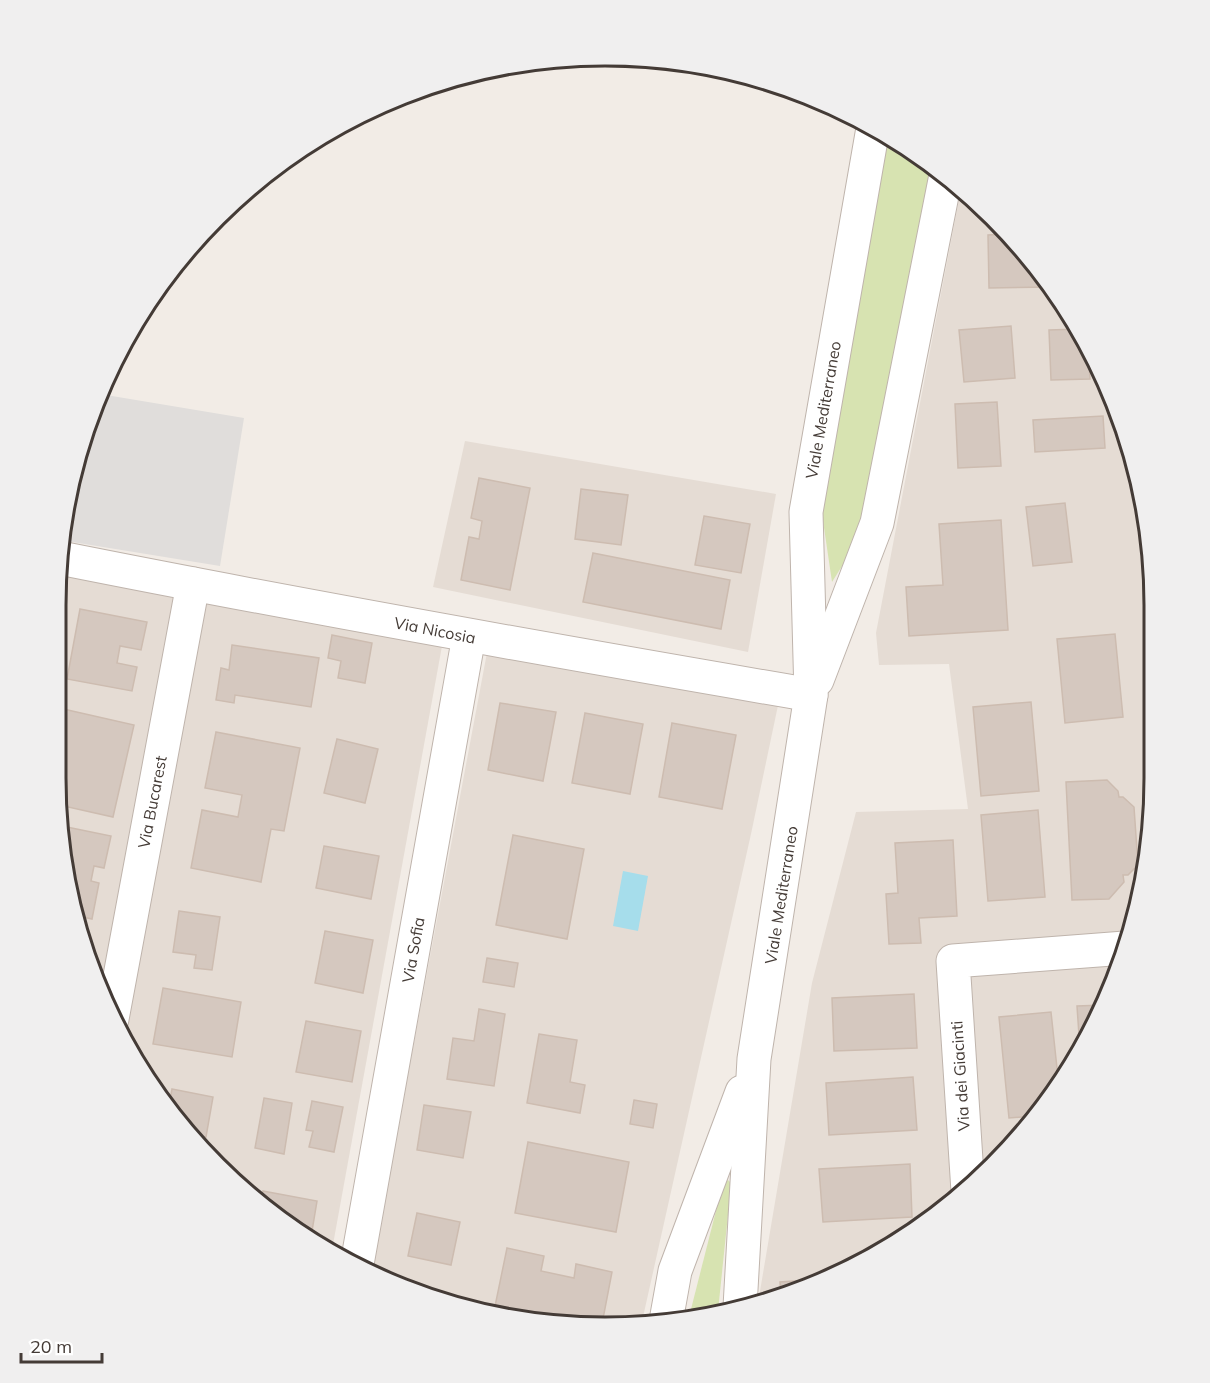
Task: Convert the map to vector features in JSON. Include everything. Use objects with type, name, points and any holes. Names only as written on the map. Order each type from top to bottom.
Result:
[{"type":"street","name":"Viale Mediterraneo","points":[[740,1300],[754,1059],[812,695],[806,512],[871,137]]},
{"type":"street","name":"Viale Mediterraneo","points":[[812,695],[877,524],[944,186]]},
{"type":"street","name":"Via Nicosia","points":[[68,560],[469,636],[812,695]]},
{"type":"street","name":"Via Bucarest","points":[[115,1002],[193,584]]},
{"type":"street","name":"Via Sofia","points":[[358,1257],[469,636]]},
{"type":"street","name":"Via dei Giacinti","points":[[967,1176],[953,961],[1116,949]]},
{"type":"street","name":"Viale Mediterraneo","points":[[667,1313],[675,1271],[754,1059]]},
{"type":"shaded area","points":[[959,199],[986,224],[1033,277],[1072,336],[1103,399],[1126,465],[1139,535],[1144,605],[1143,813],[1134,883],[1115,951],[1088,1016],[1072,1048],[1053,1077],[1010,1133],[960,1183],[904,1226],[843,1261],[811,1276],[759,1294],[812,983],[856,812],[968,809],[949,664],[879,665],[876,633]]},
{"type":"shaded area","points":[[109,395],[244,418],[220,566],[70,542],[84,465]]},
{"type":"shaded area","points":[[465,441],[776,494],[748,652],[433,587]]},
{"type":"shaded area","points":[[67,573],[444,635],[333,1244],[277,1206],[224,1159],[200,1133],[177,1106],[138,1048],[107,984],[84,918],[76,883],[67,813]]},
{"type":"shaded area","points":[[489,642],[781,691],[643,1316],[570,1316],[500,1307],[432,1288],[373,1264]]},
{"type":"green space","points":[[885,145],[930,175],[863,533],[832,582],[822,514]]},
{"type":"green space","points":[[728,1180],[731,1186],[719,1305],[691,1310],[720,1195]]},
{"type":"water","points":[[623,871],[648,876],[638,931],[613,926]]},
{"type":"building","points":[[988,235],[996,235],[1040,287],[989,288]]},
{"type":"building","points":[[1011,326],[1015,378],[964,382],[959,330]]},
{"type":"building","points":[[1068,329],[1089,370],[1090,379],[1051,380],[1049,330]]},
{"type":"building","points":[[997,402],[1001,466],[958,468],[955,404]]},
{"type":"building","points":[[1103,416],[1105,448],[1035,452],[1033,420]]},
{"type":"building","points":[[479,478],[530,488],[510,590],[461,580],[469,537],[479,539],[482,521],[471,518]]},
{"type":"building","points":[[581,489],[628,495],[621,545],[575,539]]},
{"type":"building","points":[[1065,503],[1072,562],[1033,566],[1026,507]]},
{"type":"building","points":[[704,516],[750,524],[741,573],[695,565]]},
{"type":"building","points":[[1001,520],[1008,630],[909,636],[906,587],[943,585],[939,524]]},
{"type":"building","points":[[593,553],[730,580],[721,629],[583,602]]},
{"type":"building","points":[[80,609],[147,622],[141,650],[120,646],[117,663],[137,667],[132,691],[67,679]]},
{"type":"building","points":[[1115,634],[1123,717],[1065,723],[1057,639]]},
{"type":"building","points":[[332,635],[372,643],[365,683],[338,678],[341,661],[328,658]]},
{"type":"building","points":[[232,645],[319,658],[311,707],[235,695],[234,703],[216,700],[221,668],[229,670]]},
{"type":"building","points":[[1031,702],[1039,791],[981,796],[973,707]]},
{"type":"building","points":[[500,703],[556,712],[543,781],[488,770]]},
{"type":"building","points":[[66,710],[134,725],[113,817],[67,807]]},
{"type":"building","points":[[585,713],[643,724],[630,794],[572,783]]},
{"type":"building","points":[[672,723],[736,735],[722,809],[659,797]]},
{"type":"building","points":[[216,732],[300,748],[284,831],[271,829],[261,882],[191,868],[202,810],[238,817],[242,795],[205,788]]},
{"type":"building","points":[[337,739],[378,749],[365,803],[324,793]]},
{"type":"building","points":[[1107,780],[1118,791],[1119,797],[1123,797],[1134,807],[1136,867],[1128,875],[1123,875],[1124,882],[1109,899],[1072,900],[1066,782]]},
{"type":"building","points":[[1038,810],[1045,897],[988,901],[981,815]]},
{"type":"building","points":[[69,827],[111,836],[104,868],[94,866],[91,881],[99,883],[92,919],[84,917],[76,883]]},
{"type":"building","points":[[513,835],[584,849],[567,939],[496,925]]},
{"type":"building","points":[[953,840],[957,916],[919,918],[921,943],[889,944],[886,894],[898,893],[895,843]]},
{"type":"building","points":[[324,846],[379,856],[371,899],[316,888]]},
{"type":"building","points":[[179,911],[220,917],[212,970],[194,968],[196,955],[173,952]]},
{"type":"building","points":[[325,931],[373,940],[363,993],[315,983]]},
{"type":"building","points":[[487,958],[518,963],[514,987],[483,982]]},
{"type":"building","points":[[163,988],[241,1002],[232,1057],[153,1044]]},
{"type":"building","points":[[914,994],[917,1048],[834,1051],[832,998]]},
{"type":"building","points":[[1093,1005],[1079,1034],[1077,1006]]},
{"type":"building","points":[[479,1009],[505,1014],[494,1086],[447,1079],[453,1038],[474,1041]]},
{"type":"building","points":[[1051,1012],[1057,1071],[1024,1117],[1009,1118],[999,1017]]},
{"type":"building","points":[[306,1021],[361,1031],[352,1082],[296,1072]]},
{"type":"building","points":[[539,1034],[577,1040],[570,1082],[585,1085],[580,1113],[527,1103]]},
{"type":"building","points":[[913,1077],[917,1130],[829,1135],[826,1083]]},
{"type":"building","points":[[172,1089],[213,1097],[206,1137],[200,1133],[171,1097]]},
{"type":"building","points":[[264,1098],[292,1103],[284,1154],[255,1148]]},
{"type":"building","points":[[634,1100],[657,1104],[653,1128],[630,1124]]},
{"type":"building","points":[[312,1101],[343,1107],[334,1152],[309,1147],[313,1131],[306,1130]]},
{"type":"building","points":[[424,1105],[471,1112],[463,1158],[417,1150]]},
{"type":"building","points":[[528,1142],[629,1162],[616,1232],[515,1213]]},
{"type":"building","points":[[910,1164],[912,1217],[823,1222],[819,1169]]},
{"type":"building","points":[[263,1191],[317,1201],[312,1230],[277,1206],[263,1194]]},
{"type":"building","points":[[417,1213],[460,1222],[451,1265],[408,1256]]},
{"type":"building","points":[[507,1248],[544,1256],[541,1271],[574,1278],[576,1264],[612,1272],[603,1317],[570,1316],[495,1306]]},
{"type":"building","points":[[798,1281],[780,1287],[780,1282]]}]
